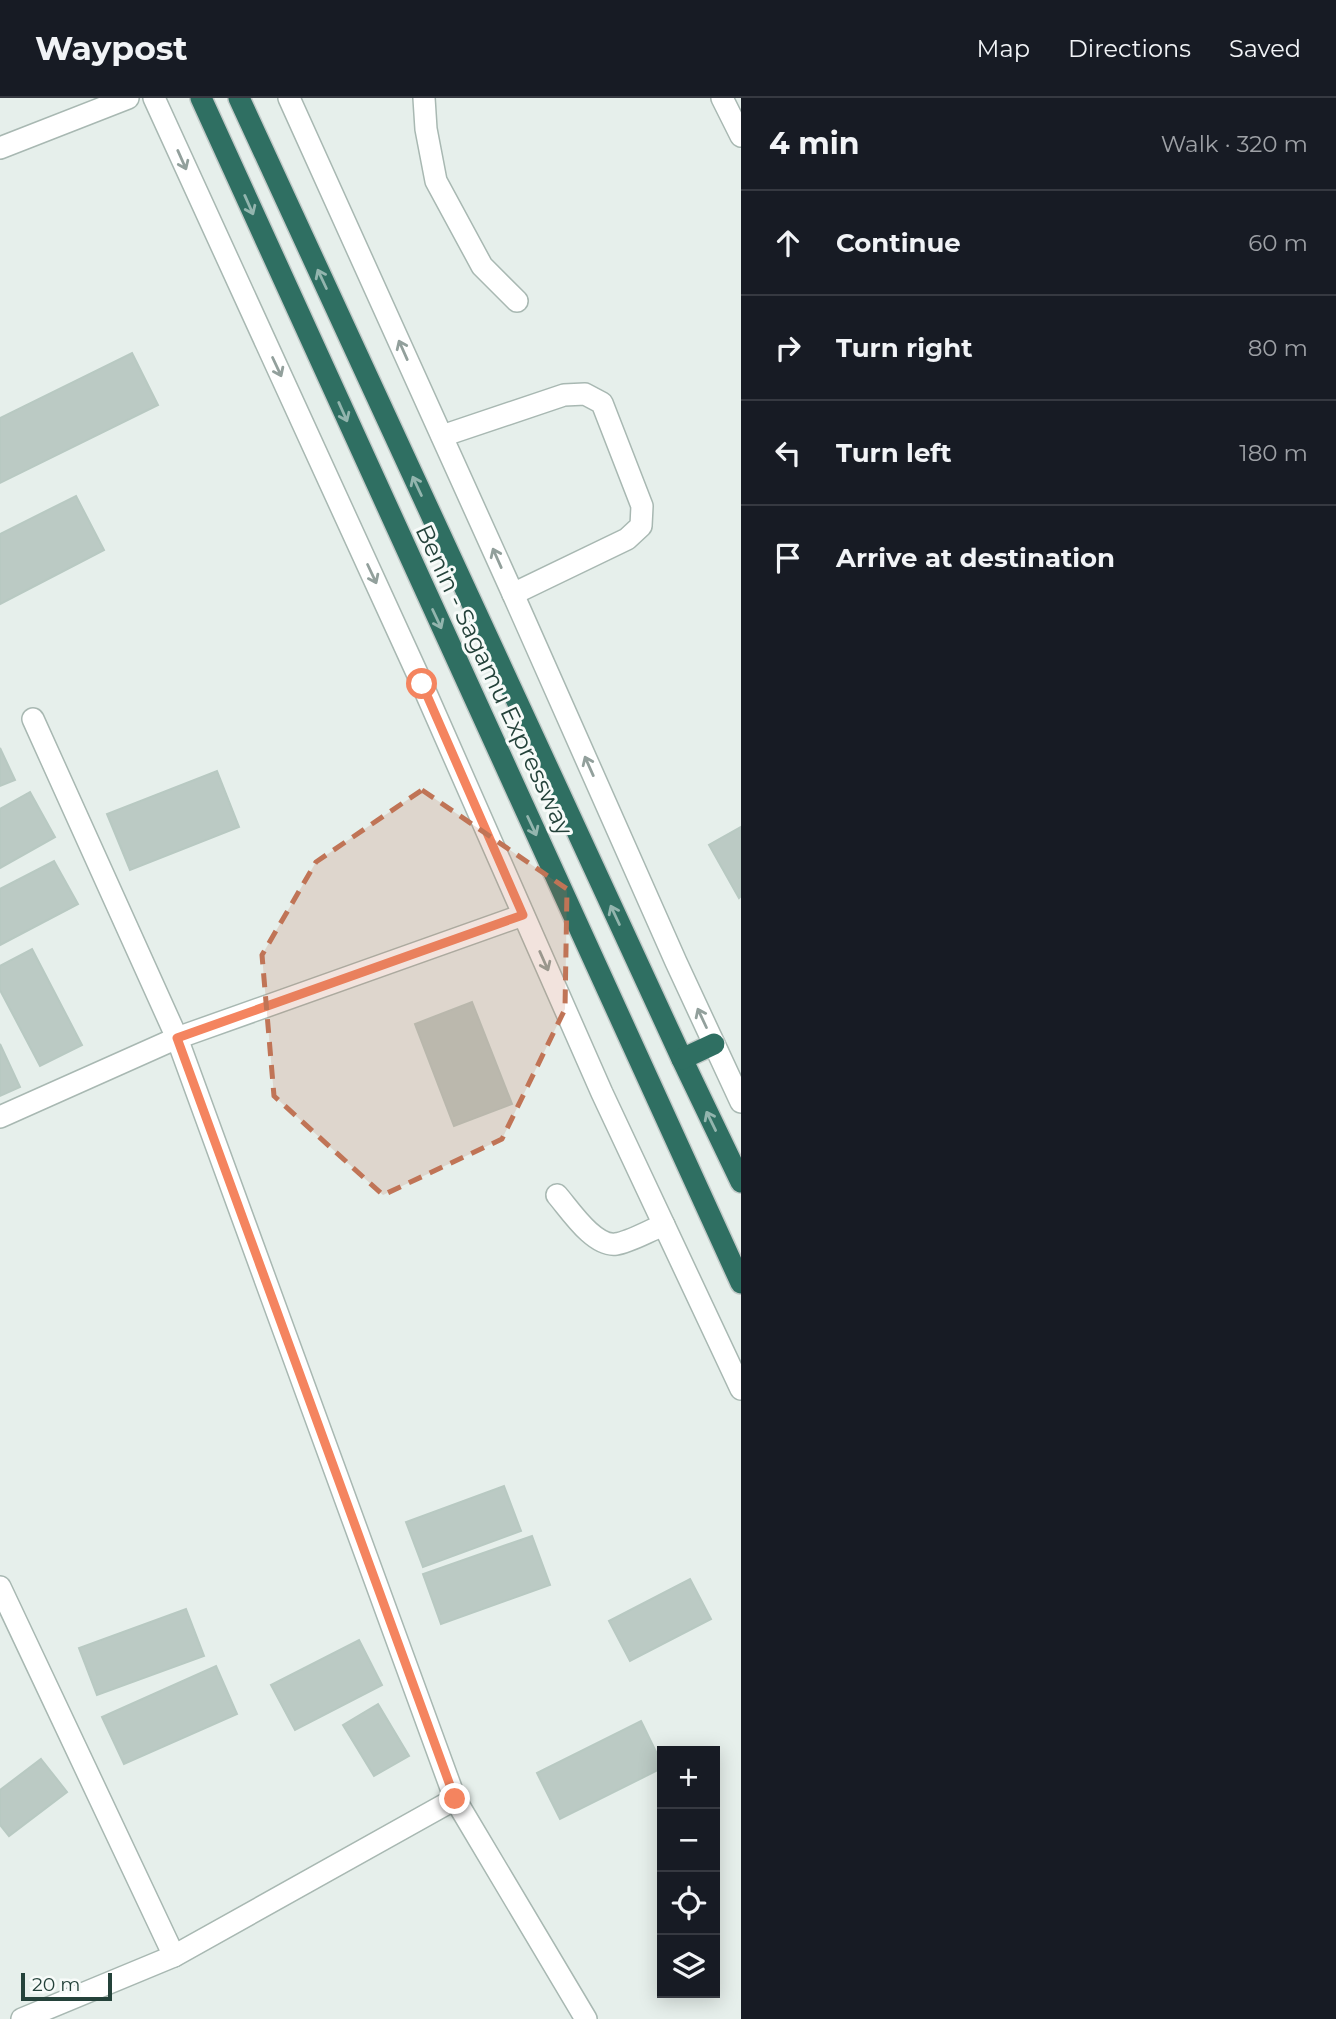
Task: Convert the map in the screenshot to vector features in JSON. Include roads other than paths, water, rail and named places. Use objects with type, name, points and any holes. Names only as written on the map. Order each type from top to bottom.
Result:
[{"type":"highway","name":"Benin - Sagamu Expressway","points":[[201,98],[741,1283]]},
{"type":"highway","points":[[239,98],[741,1182]]},
{"type":"highway","points":[[682,1059],[714,1044]]},
{"type":"street","points":[[0,148],[128,98]]},
{"type":"street","points":[[154,98],[417,672],[602,1093],[741,1389]]},
{"type":"street","points":[[289,98],[741,1102]]},
{"type":"street","points":[[424,98],[426,129],[436,181],[482,266],[517,301]]},
{"type":"street","points":[[722,98],[741,136]]},
{"type":"street","points":[[442,436],[564,395],[586,394],[603,403],[642,506],[640,526],[627,539],[513,594]]},
{"type":"street","points":[[33,719],[177,1038],[455,1799],[586,2019]]},
{"type":"street","points":[[0,1117],[177,1038],[523,915]]},
{"type":"street","points":[[557,1195],[587,1231],[610,1244],[620,1244],[664,1225]]},
{"type":"street","points":[[0,1587],[174,1956]]},
{"type":"street","points":[[22,2019],[174,1956],[455,1799]]}]
